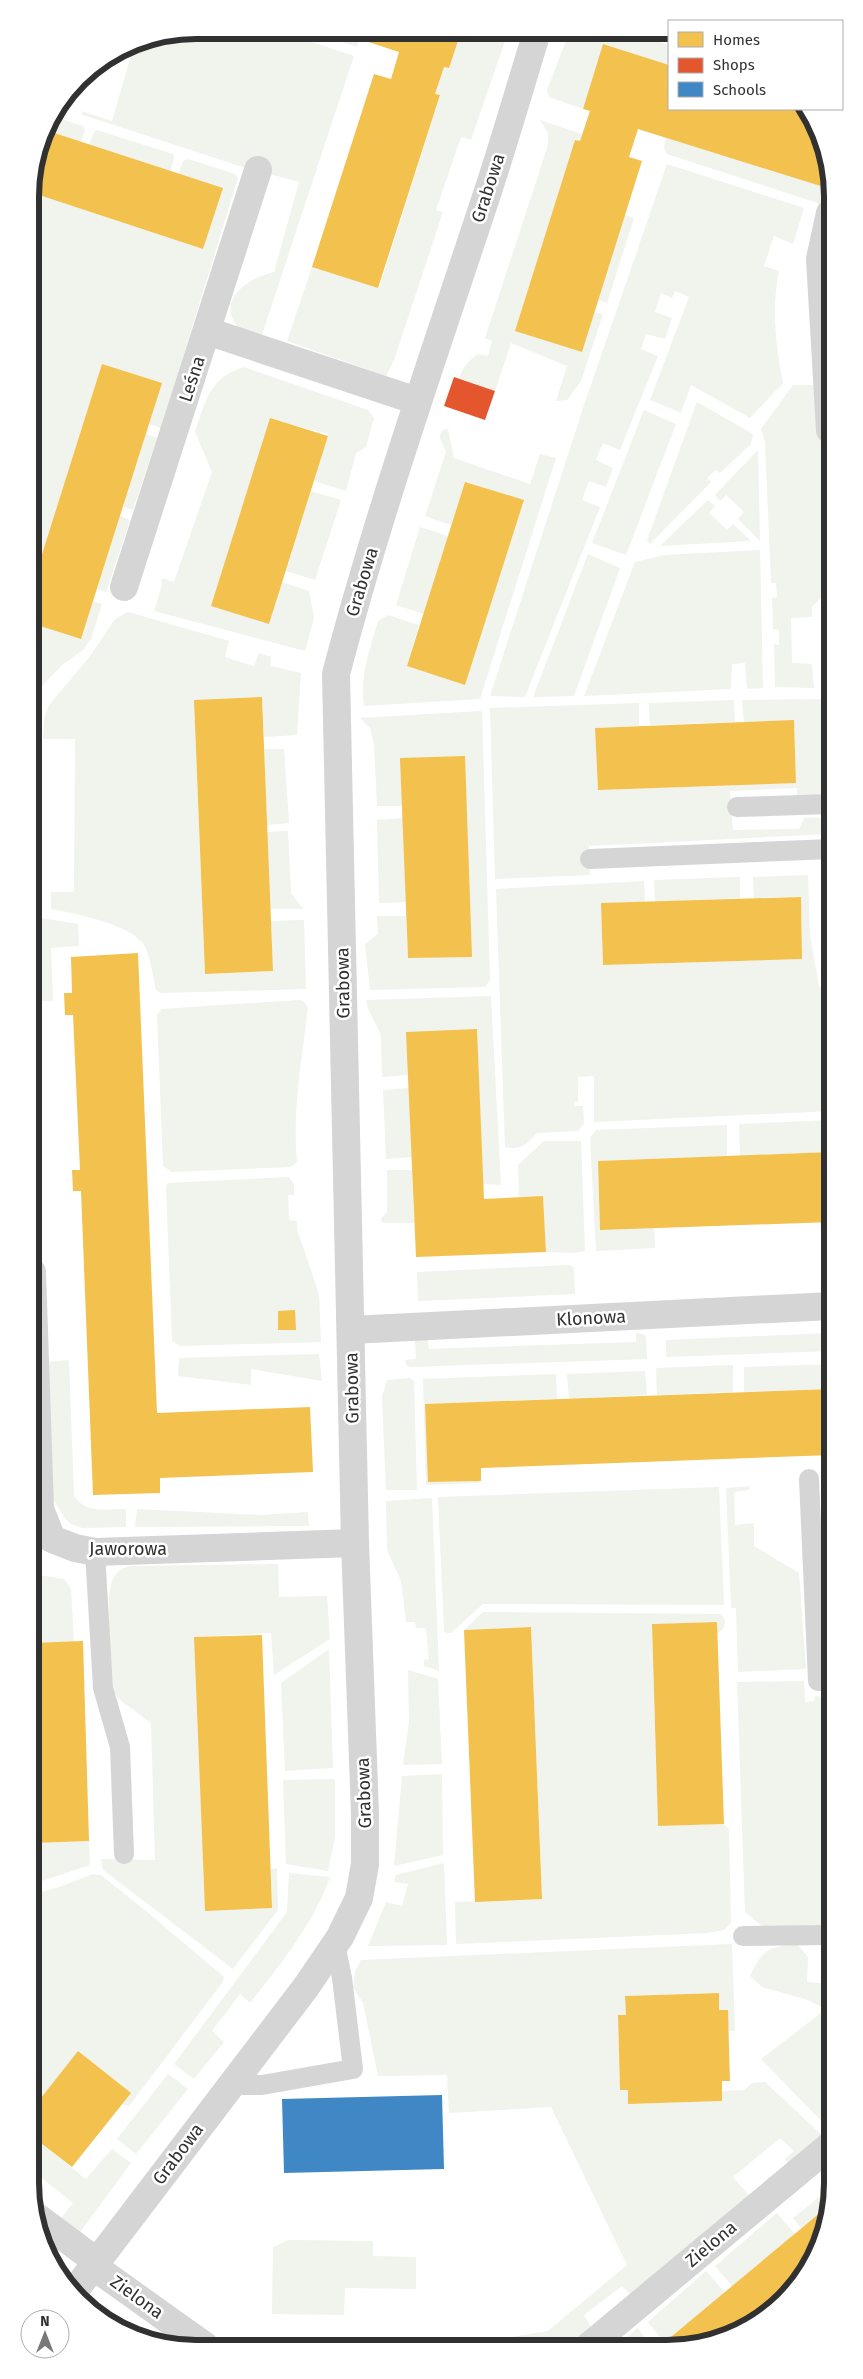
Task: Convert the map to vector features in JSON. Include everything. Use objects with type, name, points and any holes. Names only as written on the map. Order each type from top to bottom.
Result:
[{"type":"street","name":"Grabowa","points":[[78,2286],[306,1987],[335,1944],[359,1898],[365,1864],[365,1814],[355,1543],[336,674],[354,605],[417,401],[490,186],[535,39]]},
{"type":"street","name":"Leśna","points":[[124,587],[258,170]]},
{"type":"street","points":[[824,240],[820,258],[824,327]]},
{"type":"street","points":[[207,332],[417,401]]},
{"type":"street","name":"Klonowa","points":[[351,1330],[824,1306]]},
{"type":"street","name":"Jaworowa","points":[[39,1479],[40,1509],[52,1539],[75,1548],[95,1552],[355,1543]]},
{"type":"street","name":"Zielona","points":[[596,2340],[824,2150]]},
{"type":"street","name":"Zielona","points":[[44,2223],[197,2340]]},
{"type":"lane","points":[[737,808],[824,804]]},
{"type":"lane","points":[[590,859],[824,849]]},
{"type":"lane","points":[[809,1479],[818,1681],[824,1681]]},
{"type":"lane","points":[[95,1552],[104,1688],[120,1747],[124,1854]]},
{"type":"lane","points":[[743,1936],[824,1935]]},
{"type":"lane","points":[[230,2085],[262,2085],[353,2069],[342,1978],[335,1944]]},
{"type":"shaded area","points":[[196,39],[303,39],[354,56],[259,344],[244,334],[235,324],[231,313],[232,303],[237,293],[246,284],[258,277],[274,272],[299,182],[246,168],[83,115],[81,111],[112,121],[132,52],[155,44],[175,40]]},
{"type":"shaded area","points":[[334,39],[359,39],[357,47]]},
{"type":"shaded area","points":[[459,39],[506,39],[471,140],[461,137],[436,210],[443,212],[394,360],[386,376],[287,341],[312,267],[379,288],[440,96],[435,94],[444,67],[449,68]]},
{"type":"shaded area","points":[[567,39],[650,39],[668,45],[668,65],[604,44],[583,109],[549,97],[547,90]]},
{"type":"shaded area","points":[[59,118],[83,126],[85,130],[81,142],[52,133]]},
{"type":"shaded area","points":[[540,120],[582,134],[580,141],[575,141],[515,331],[594,312],[603,314],[581,381],[567,400],[556,401],[567,366],[511,343],[495,391],[459,378],[466,364],[471,359],[478,354],[488,356],[492,341],[485,338],[548,145],[548,133]]},
{"type":"shaded area","points":[[97,130],[173,154],[174,159],[170,172],[89,145],[94,132]]},
{"type":"shaded area","points":[[666,138],[824,187],[824,205],[667,154],[664,148]]},
{"type":"shaded area","points":[[188,159],[235,174],[238,178],[161,428],[149,424],[161,383],[102,364],[39,564],[39,195],[203,249],[223,188],[179,174],[183,161]]},
{"type":"shaded area","points":[[667,164],[804,208],[793,244],[774,236],[764,266],[779,271],[775,299],[775,327],[783,383],[750,418],[691,385],[681,413],[650,400],[689,297],[675,291],[672,298],[661,293],[655,312],[672,318],[665,339],[646,334],[641,349],[658,356],[620,450],[603,443],[596,460],[613,468],[606,487],[589,481],[582,500],[600,507],[525,697],[490,696],[583,408]]},
{"type":"shaded area","points":[[625,215],[634,218],[607,303],[598,300]]},
{"type":"shaded area","points":[[244,367],[368,410],[374,418],[366,447],[356,453],[346,491],[314,481],[328,434],[270,419],[282,582],[309,591],[314,618],[305,651],[154,611],[162,585],[162,578],[174,582],[212,472],[195,432],[202,410],[216,384],[223,377]]},
{"type":"shaded area","points":[[793,385],[813,385],[817,389],[823,410],[824,595],[812,607],[812,617],[791,618],[792,663],[812,664],[814,688],[775,687],[774,644],[779,645],[779,630],[773,629],[772,598],[777,597],[776,583],[771,583],[765,442],[761,429]]},
{"type":"shaded area","points":[[697,402],[753,434],[751,444],[720,473],[716,470],[707,478],[711,482],[650,544],[647,540]]},
{"type":"shaded area","points":[[644,410],[676,424],[626,555],[592,543]]},
{"type":"shaded area","points":[[448,429],[454,458],[530,484],[540,454],[556,458],[480,699],[364,706],[363,684],[369,653],[378,621],[388,615],[419,625],[407,666],[465,684],[524,501],[466,482],[451,525],[425,516],[446,452],[440,438],[441,431]]},
{"type":"shaded area","points":[[146,434],[157,438],[133,510],[123,507]]},
{"type":"shaded area","points":[[758,450],[760,541],[738,519],[744,512],[726,495],[720,501],[715,495]]},
{"type":"shaded area","points":[[311,491],[341,500],[315,580],[286,571]]},
{"type":"shaded area","points":[[708,500],[715,506],[709,513],[727,530],[733,524],[751,541],[660,546]]},
{"type":"shaded area","points":[[120,516],[130,520],[106,592],[97,589]]},
{"type":"shaded area","points":[[420,527],[448,536],[424,614],[396,605]]},
{"type":"shaded area","points":[[760,550],[763,688],[747,689],[745,663],[732,664],[731,689],[584,696],[635,562],[665,555]]},
{"type":"shaded area","points":[[588,554],[620,568],[574,696],[533,697]]},
{"type":"shaded area","points":[[93,601],[102,604],[91,639],[83,650],[61,666],[43,685],[39,696],[39,625],[81,638]]},
{"type":"shaded area","points":[[128,612],[229,641],[225,657],[254,666],[259,653],[271,657],[270,666],[301,673],[297,735],[264,737],[262,697],[194,700],[205,974],[273,971],[271,921],[304,920],[306,989],[161,993],[156,990],[150,960],[144,945],[138,938],[128,931],[102,921],[51,909],[51,892],[74,892],[75,739],[43,739],[44,719],[49,705],[91,655],[115,619]]},
{"type":"shaded area","points":[[824,699],[824,795],[820,797],[797,797],[797,788],[730,791],[733,830],[799,829],[804,818],[815,817],[824,820],[824,834],[589,846],[590,875],[495,879],[490,708],[639,703],[639,726],[595,728],[598,790],[796,783],[794,721],[744,722],[742,700]]},
{"type":"shaded area","points":[[734,700],[735,722],[650,725],[649,703]]},
{"type":"shaded area","points":[[482,711],[490,980],[485,987],[370,990],[365,944],[378,934],[377,916],[406,916],[408,958],[472,956],[402,806],[377,806],[374,744],[370,728],[360,718]]},
{"type":"shaded area","points":[[264,749],[284,749],[289,823],[267,825]]},
{"type":"shaded area","points":[[403,818],[406,902],[379,903],[377,820]]},
{"type":"shaded area","points":[[288,831],[291,893],[303,909],[270,909],[267,832]]},
{"type":"shaded area","points":[[808,875],[810,935],[819,986],[824,989],[824,1111],[594,1122],[594,1076],[578,1077],[578,1102],[574,1102],[574,1106],[583,1106],[584,1124],[578,1131],[537,1133],[519,1147],[505,1147],[496,889],[644,881],[645,902],[601,903],[603,965],[802,959],[801,897],[754,898],[753,877]]},
{"type":"shaded area","points":[[740,877],[740,898],[655,902],[654,880]]},
{"type":"shaded area","points":[[41,918],[78,924],[79,946],[51,948],[53,1001],[42,1001]]},
{"type":"shaded area","points":[[491,996],[501,1185],[483,1184],[477,1030],[408,1075],[382,1077],[381,1035],[368,1009],[366,1000]]},
{"type":"shaded area","points":[[300,1000],[308,1008],[297,1104],[297,1162],[290,1167],[171,1172],[163,1166],[157,1015],[162,1009]]},
{"type":"shaded area","points":[[409,1088],[412,1157],[386,1159],[383,1090]]},
{"type":"shaded area","points":[[824,1120],[824,1152],[740,1156],[739,1124]]},
{"type":"shaded area","points":[[727,1125],[727,1156],[598,1161],[600,1230],[654,1228],[655,1248],[596,1251],[590,1138],[596,1130]]},
{"type":"shaded area","points":[[544,1141],[581,1141],[585,1251],[572,1253],[546,1252],[543,1197],[519,1197],[518,1165]]},
{"type":"shaded area","points":[[387,1170],[412,1170],[414,1223],[382,1223],[381,1219],[387,1212]]},
{"type":"shaded area","points":[[289,1177],[294,1184],[294,1195],[288,1195],[289,1220],[297,1221],[297,1229],[319,1294],[321,1342],[180,1346],[172,1341],[166,1186],[168,1183]]},
{"type":"shaded area","points":[[820,1222],[824,1222],[824,1242],[822,1242]]},
{"type":"shaded area","points":[[570,1265],[574,1268],[575,1294],[418,1301],[417,1272]]},
{"type":"shaded area","points":[[636,1333],[646,1335],[647,1359],[410,1367],[406,1365],[405,1360],[416,1359],[415,1340],[428,1339],[429,1349],[636,1342]]},
{"type":"shaded area","points":[[824,1333],[824,1351],[666,1357],[666,1340]]},
{"type":"shaded area","points":[[319,1354],[322,1381],[251,1369],[251,1385],[178,1376],[179,1358]]},
{"type":"shaded area","points":[[69,1360],[74,1496],[79,1502],[91,1508],[104,1510],[126,1509],[126,1527],[82,1528],[71,1524],[50,1495],[47,1362]]},
{"type":"shaded area","points":[[824,1364],[824,1389],[744,1392],[744,1367]]},
{"type":"shaded area","points":[[733,1365],[733,1392],[657,1395],[656,1368]]},
{"type":"shaded area","points":[[645,1371],[647,1395],[569,1399],[567,1374]]},
{"type":"shaded area","points":[[556,1374],[557,1399],[425,1404],[429,1482],[479,1481],[480,1483],[426,1485],[423,1379]]},
{"type":"shaded area","points":[[410,1378],[414,1381],[417,1490],[386,1490],[382,1397],[387,1380]]},
{"type":"shaded area","points":[[750,1486],[749,1490],[734,1492],[735,1525],[754,1523],[754,1546],[799,1573],[806,1669],[738,1672],[736,1608],[731,1608],[726,1488]]},
{"type":"shaded area","points":[[719,1487],[724,1605],[483,1604],[451,1633],[446,1633],[444,1630],[438,1497]]},
{"type":"shaded area","points":[[432,1498],[439,1671],[424,1666],[424,1660],[429,1659],[426,1628],[416,1628],[415,1622],[406,1622],[401,1581],[387,1550],[386,1501]]},
{"type":"shaded area","points":[[137,1509],[262,1515],[308,1512],[309,1526],[135,1527]]},
{"type":"shaded area","points":[[278,1564],[279,1597],[327,1596],[330,1639],[274,1675],[271,1633],[194,1637],[205,1910],[272,1908],[271,1869],[277,1868],[278,1910],[233,1969],[103,1870],[101,1859],[155,1860],[151,1723],[120,1700],[114,1692],[109,1634],[110,1588],[116,1573],[131,1566]]},
{"type":"shaded area","points":[[39,1575],[64,1579],[71,1589],[74,1642],[39,1643]]},
{"type":"shaded area","points":[[483,1612],[721,1614],[725,1620],[724,1628],[717,1634],[717,1622],[652,1624],[658,1826],[724,1824],[729,1829],[731,1923],[724,1930],[707,1933],[456,1944],[455,1902],[542,1899],[531,1627],[464,1630]]},
{"type":"shaded area","points":[[329,1649],[333,1768],[285,1771],[281,1683]]},
{"type":"shaded area","points":[[408,1670],[438,1679],[442,1764],[403,1765],[409,1722]]},
{"type":"shaded area","points":[[804,1681],[805,1702],[814,1701],[815,1696],[824,1697],[824,1926],[762,1926],[745,1912],[737,1682]]},
{"type":"shaded area","points":[[442,1774],[443,1855],[394,1866],[402,1776]]},
{"type":"shaded area","points":[[335,1779],[335,1837],[328,1871],[286,1864],[283,1780]]},
{"type":"shaded area","points":[[89,1841],[90,1865],[39,1882],[39,1843]]},
{"type":"shaded area","points":[[444,1863],[447,1945],[368,1946],[386,1902],[402,1906],[408,1884],[394,1882],[396,1875]]},
{"type":"shaded area","points":[[289,1873],[330,1877],[316,1910],[306,1927],[272,1975],[250,2003],[240,1994],[212,2031],[224,2042],[194,2079],[174,2064],[287,1912]]},
{"type":"shaded area","points":[[93,1874],[101,1875],[224,1977],[222,1983],[129,2106],[121,2104],[130,2093],[78,2051],[39,2100],[39,1892]]},
{"type":"shaded area","points":[[732,1944],[735,2031],[728,2031],[719,2010],[719,1993],[625,1996],[626,2015],[618,2015],[620,2089],[628,2090],[629,2104],[722,2101],[722,2091],[744,2090],[752,2083],[765,2082],[824,2139],[789,2165],[785,2159],[794,2151],[780,2138],[733,2177],[751,2198],[630,2294],[622,2286],[584,2315],[592,2329],[576,2340],[493,2340],[548,2331],[627,2265],[551,2107],[449,2113],[447,2075],[378,2076],[363,2003],[353,1987],[355,1971],[361,1960]]},
{"type":"shaded area","points":[[797,1944],[808,1957],[807,1982],[824,1983],[824,2008],[805,1999],[762,1987],[750,1976],[763,1955],[779,1946]]},
{"type":"shaded area","points":[[824,2011],[824,2124],[761,2059]]},
{"type":"shaded area","points":[[168,2074],[188,2089],[136,2154],[117,2139]]},
{"type":"shaded area","points":[[39,2142],[86,2179],[112,2149],[131,2163],[77,2236],[58,2222],[73,2203],[39,2176]]},
{"type":"shaded area","points":[[824,2193],[821,2212],[801,2228],[793,2218]]},
{"type":"shaded area","points":[[777,2213],[795,2234],[732,2286],[715,2266]]},
{"type":"shaded area","points":[[288,2240],[373,2241],[373,2256],[416,2257],[416,2289],[345,2288],[344,2315],[272,2314],[273,2247]]},
{"type":"shaded area","points":[[706,2271],[725,2292],[666,2340],[662,2340],[648,2322]]},
{"type":"shaded area","points":[[638,2328],[647,2340],[623,2340]]},
{"type":"building: Homes","points":[[359,39],[459,39],[449,68],[444,67],[435,94],[440,95],[378,288],[312,267],[374,74],[391,79],[399,52]]},
{"type":"building: Homes","points":[[603,44],[668,65],[668,110],[799,110],[816,145],[824,187],[638,129],[629,157],[642,161],[582,352],[515,331],[575,140],[580,141],[590,111],[583,109]]},
{"type":"building: Homes","points":[[52,132],[223,188],[203,249],[39,195],[44,155]]},
{"type":"building: Homes","points":[[102,364],[162,383],[81,639],[39,626],[39,564]]},
{"type":"building: Homes","points":[[270,418],[328,436],[269,624],[211,606]]},
{"type":"building: Homes","points":[[465,482],[524,500],[465,685],[407,666]]},
{"type":"building: Homes","points":[[262,697],[273,971],[205,974],[194,700]]},
{"type":"building: Homes","points":[[794,720],[796,783],[598,790],[595,728]]},
{"type":"building: Homes","points":[[465,756],[472,957],[408,958],[400,758]]},
{"type":"building: Homes","points":[[801,897],[802,959],[603,965],[601,903]]},
{"type":"building: Homes","points":[[138,953],[157,1413],[310,1407],[313,1472],[160,1478],[160,1493],[93,1495],[81,1191],[73,1191],[72,1170],[80,1170],[73,1015],[65,1015],[64,993],[72,993],[71,957]]},
{"type":"building: Homes","points":[[477,1029],[484,1199],[543,1196],[546,1252],[416,1257],[406,1032]]},
{"type":"building: Homes","points":[[824,1152],[824,1222],[600,1230],[598,1161]]},
{"type":"building: Homes","points":[[295,1310],[296,1330],[278,1330],[278,1311]]},
{"type":"building: Homes","points":[[824,1389],[824,1455],[481,1468],[481,1481],[428,1482],[425,1404]]},
{"type":"building: Homes","points":[[717,1622],[724,1824],[658,1826],[652,1624]]},
{"type":"building: Homes","points":[[531,1627],[542,1899],[475,1902],[464,1630]]},
{"type":"building: Homes","points":[[262,1635],[272,1908],[205,1911],[194,1637]]},
{"type":"building: Homes","points":[[83,1641],[89,1841],[39,1843],[39,1643]]},
{"type":"building: Homes","points":[[719,1993],[719,2010],[728,2010],[730,2081],[722,2081],[722,2101],[628,2104],[628,2090],[620,2090],[618,2015],[626,2015],[625,1996]]},
{"type":"building: Homes","points":[[78,2051],[131,2093],[72,2167],[39,2142],[39,2100]]},
{"type":"building: Homes","points":[[821,2212],[819,2224],[808,2253],[798,2270],[785,2287],[763,2308],[746,2319],[708,2335],[667,2340]]},
{"type":"building: Shops","points":[[454,377],[495,391],[485,420],[444,406]]},
{"type":"building: Schools","points":[[442,2095],[444,2169],[284,2173],[282,2099]]}]
